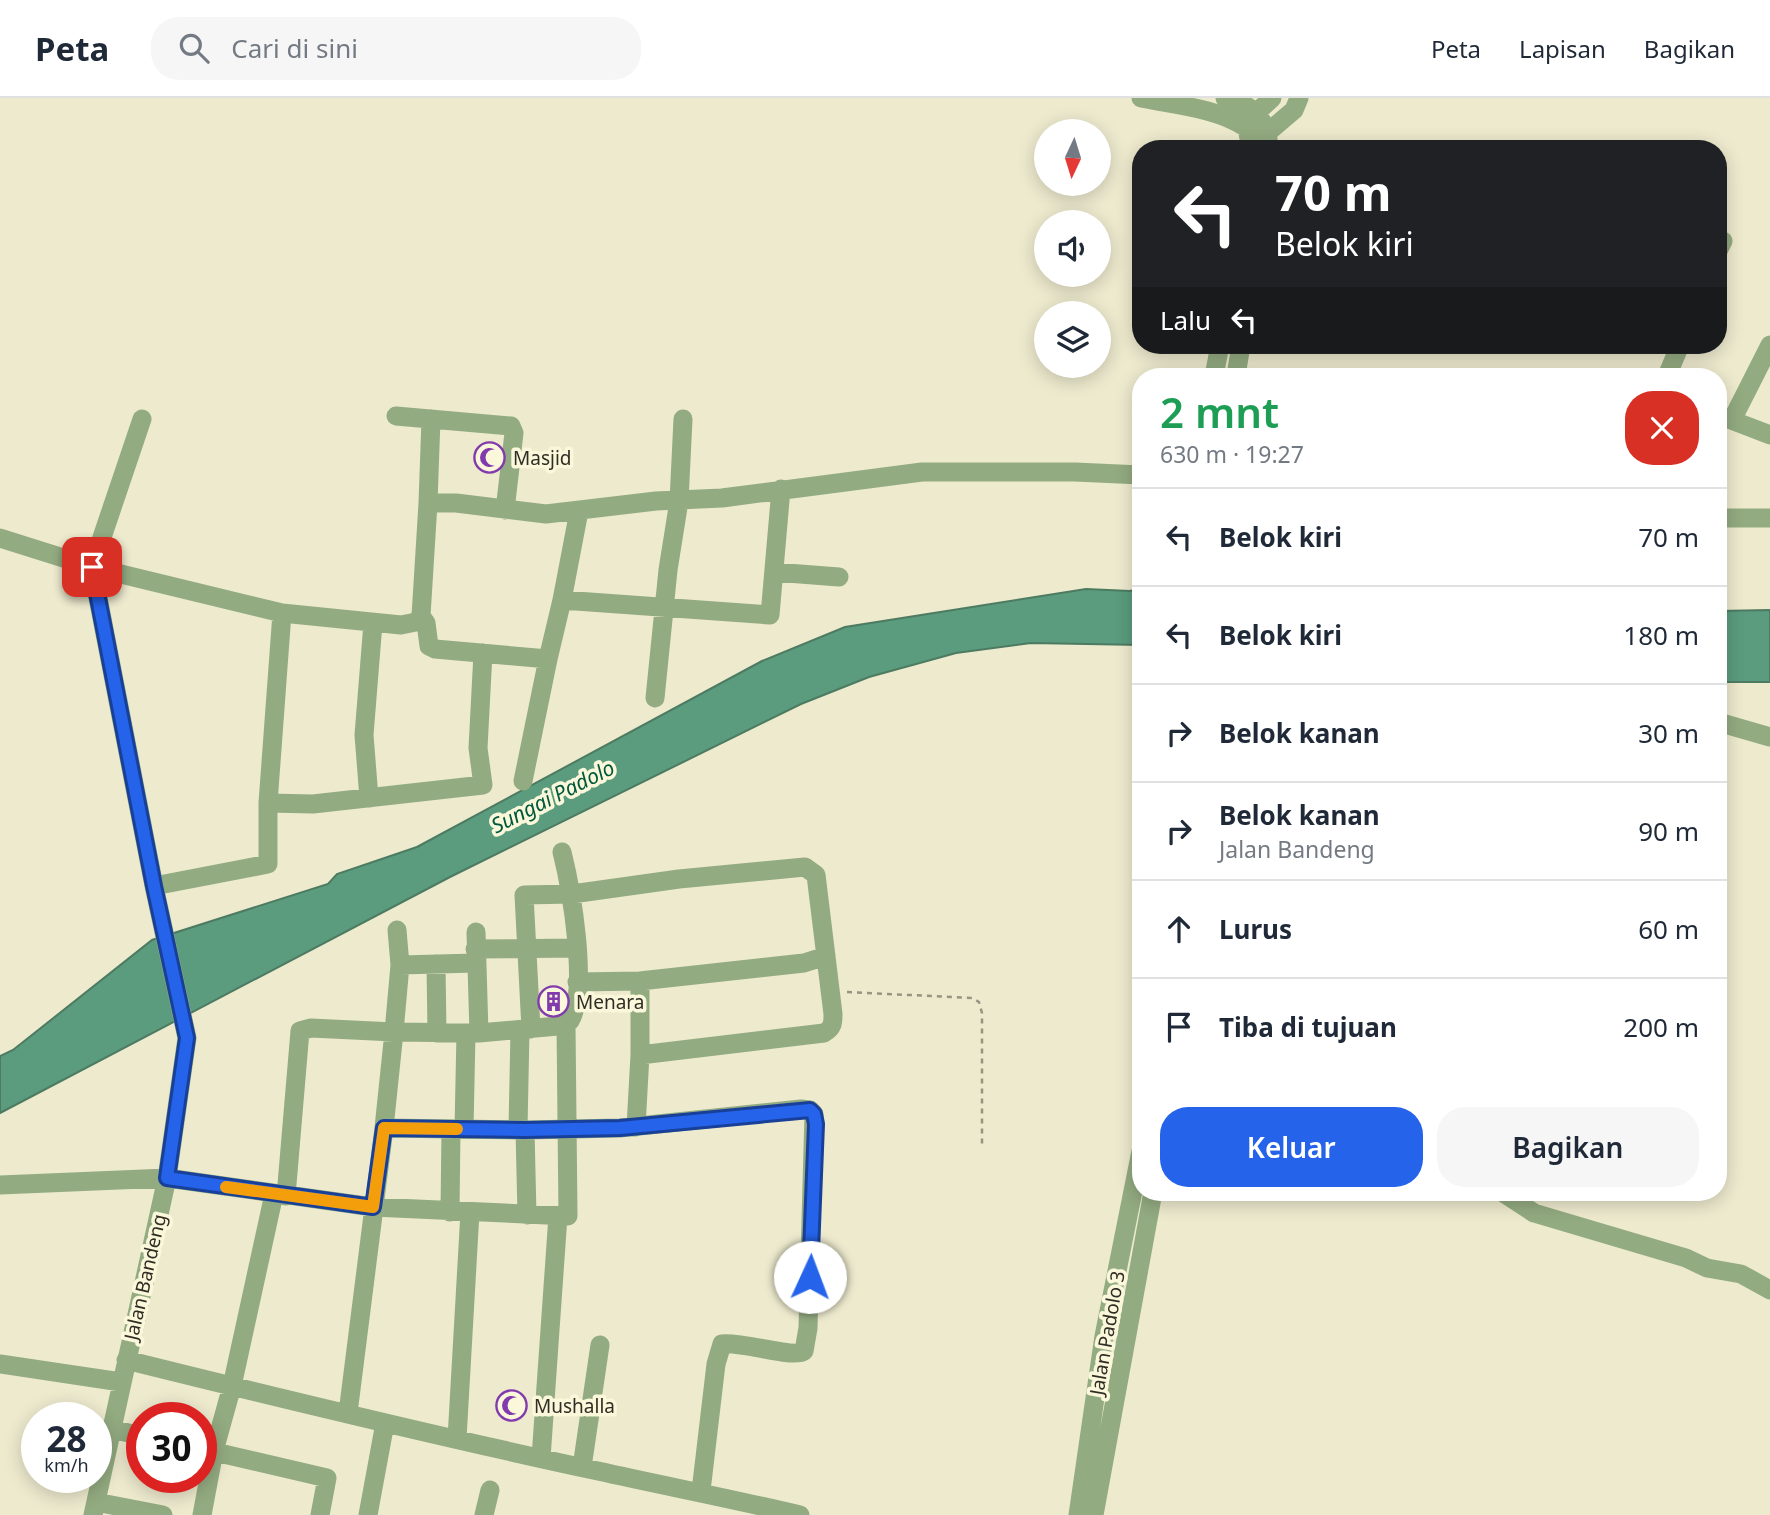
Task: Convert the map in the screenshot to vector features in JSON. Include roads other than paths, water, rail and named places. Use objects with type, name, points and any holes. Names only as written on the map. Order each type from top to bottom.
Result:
[{"type":"street","points":[[1141,98],[1237,121],[1247,128],[1249,140]]},
{"type":"street","points":[[1225,98],[1256,113],[1261,118],[1268,140]]},
{"type":"street","points":[[1256,113],[1272,98]]},
{"type":"street","points":[[1269,140],[1294,110],[1299,98]]},
{"type":"street","points":[[1727,414],[1770,345]]},
{"type":"street","points":[[396,416],[512,426],[514,433],[505,510]]},
{"type":"street","points":[[655,698],[679,501],[683,418]]},
{"type":"street","points":[[1727,418],[1770,435]]},
{"type":"street","points":[[142,419],[92,567],[154,886],[268,864],[268,803],[282,613]]},
{"type":"street","points":[[0,538],[92,567],[282,613],[401,625],[416,622],[421,616],[431,419]]},
{"type":"street","points":[[428,503],[456,503],[546,514],[922,472],[1132,475]]},
{"type":"street","points":[[562,600],[770,615],[781,489]]},
{"type":"street","points":[[523,781],[579,511]]},
{"type":"street","points":[[1727,518],[1770,518]]},
{"type":"street","points":[[774,572],[839,577]]},
{"type":"street","points":[[421,616],[426,622],[429,646],[435,649],[548,659]]},
{"type":"street","points":[[369,798],[364,735],[373,623]]},
{"type":"street","points":[[268,803],[313,804],[483,785],[478,748],[483,653]]},
{"type":"street","points":[[1727,725],[1770,737]]},
{"type":"street","points":[[217,1426],[232,1387],[280,1195],[300,1031],[312,1028],[472,1033],[566,1025],[575,1010],[577,982],[572,894],[562,852]]},
{"type":"street","points":[[527,1215],[521,1130],[526,1030],[524,895],[572,894],[679,879],[805,867],[816,874],[833,1024],[824,1033],[640,1055]]},
{"type":"street","name":"Jalan Bandeng","points":[[112,1424],[167,1178],[187,1038],[154,886]]},
{"type":"street","points":[[348,1413],[394,1032],[400,965],[397,930]]},
{"type":"street","points":[[400,965],[436,964],[476,948],[576,948]]},
{"type":"street","points":[[457,1439],[460,1212],[458,1129],[472,1033],[476,948]]},
{"type":"street","points":[[577,982],[640,981],[804,963],[826,956]]},
{"type":"street","points":[[436,964],[437,1033]]},
{"type":"street","points":[[636,1127],[640,981]]},
{"type":"street","points":[[0,1185],[167,1178],[373,1207],[568,1216],[566,1025]]},
{"type":"street","points":[[384,1128],[568,1130],[636,1127],[801,1109],[810,1110],[814,1114],[808,1328],[804,1351],[795,1355],[733,1343],[722,1344],[716,1364],[701,1491]]},
{"type":"street","name":"Jalan Padolo 3","points":[[1078,1515],[1104,1336],[1132,1195]]},
{"type":"street","name":"Jalan Padolo 3","points":[[1094,1515],[1151,1201]]},
{"type":"street","points":[[1516,1201],[1534,1213],[1686,1258],[1707,1268],[1741,1274],[1770,1290]]},
{"type":"street","points":[[541,1458],[558,1216]]},
{"type":"street","points":[[1122,1243],[1143,1247]]},
{"type":"street","points":[[582,1467],[600,1345]]},
{"type":"street","points":[[126,1360],[385,1423],[800,1515]]},
{"type":"street","points":[[0,1364],[121,1382]]},
{"type":"street","points":[[368,1515],[385,1423]]},
{"type":"street","points":[[217,1452],[327,1478],[320,1515]]},
{"type":"street","points":[[484,1515],[490,1490]]},
{"type":"street","points":[[202,1515],[204,1493]]},
{"type":"street","points":[[94,1508],[163,1515]]},
{"type":"water","name":"Sungai Padolo","points":[[1086,589],[1130,591],[1132,645],[1031,643],[956,653],[869,677],[801,704],[450,877],[0,1113],[0,1056],[13,1050],[152,940],[328,884],[337,874],[417,847],[762,661],[845,627]]},
{"type":"water","points":[[1770,610],[1770,682],[1727,682],[1727,611]]},
{"type":"place","name":"Masjid","points":[[490,458]]},
{"type":"place","name":"Menara","points":[[553,1002]]},
{"type":"place","name":"Mushalla","points":[[511,1406]]}]
